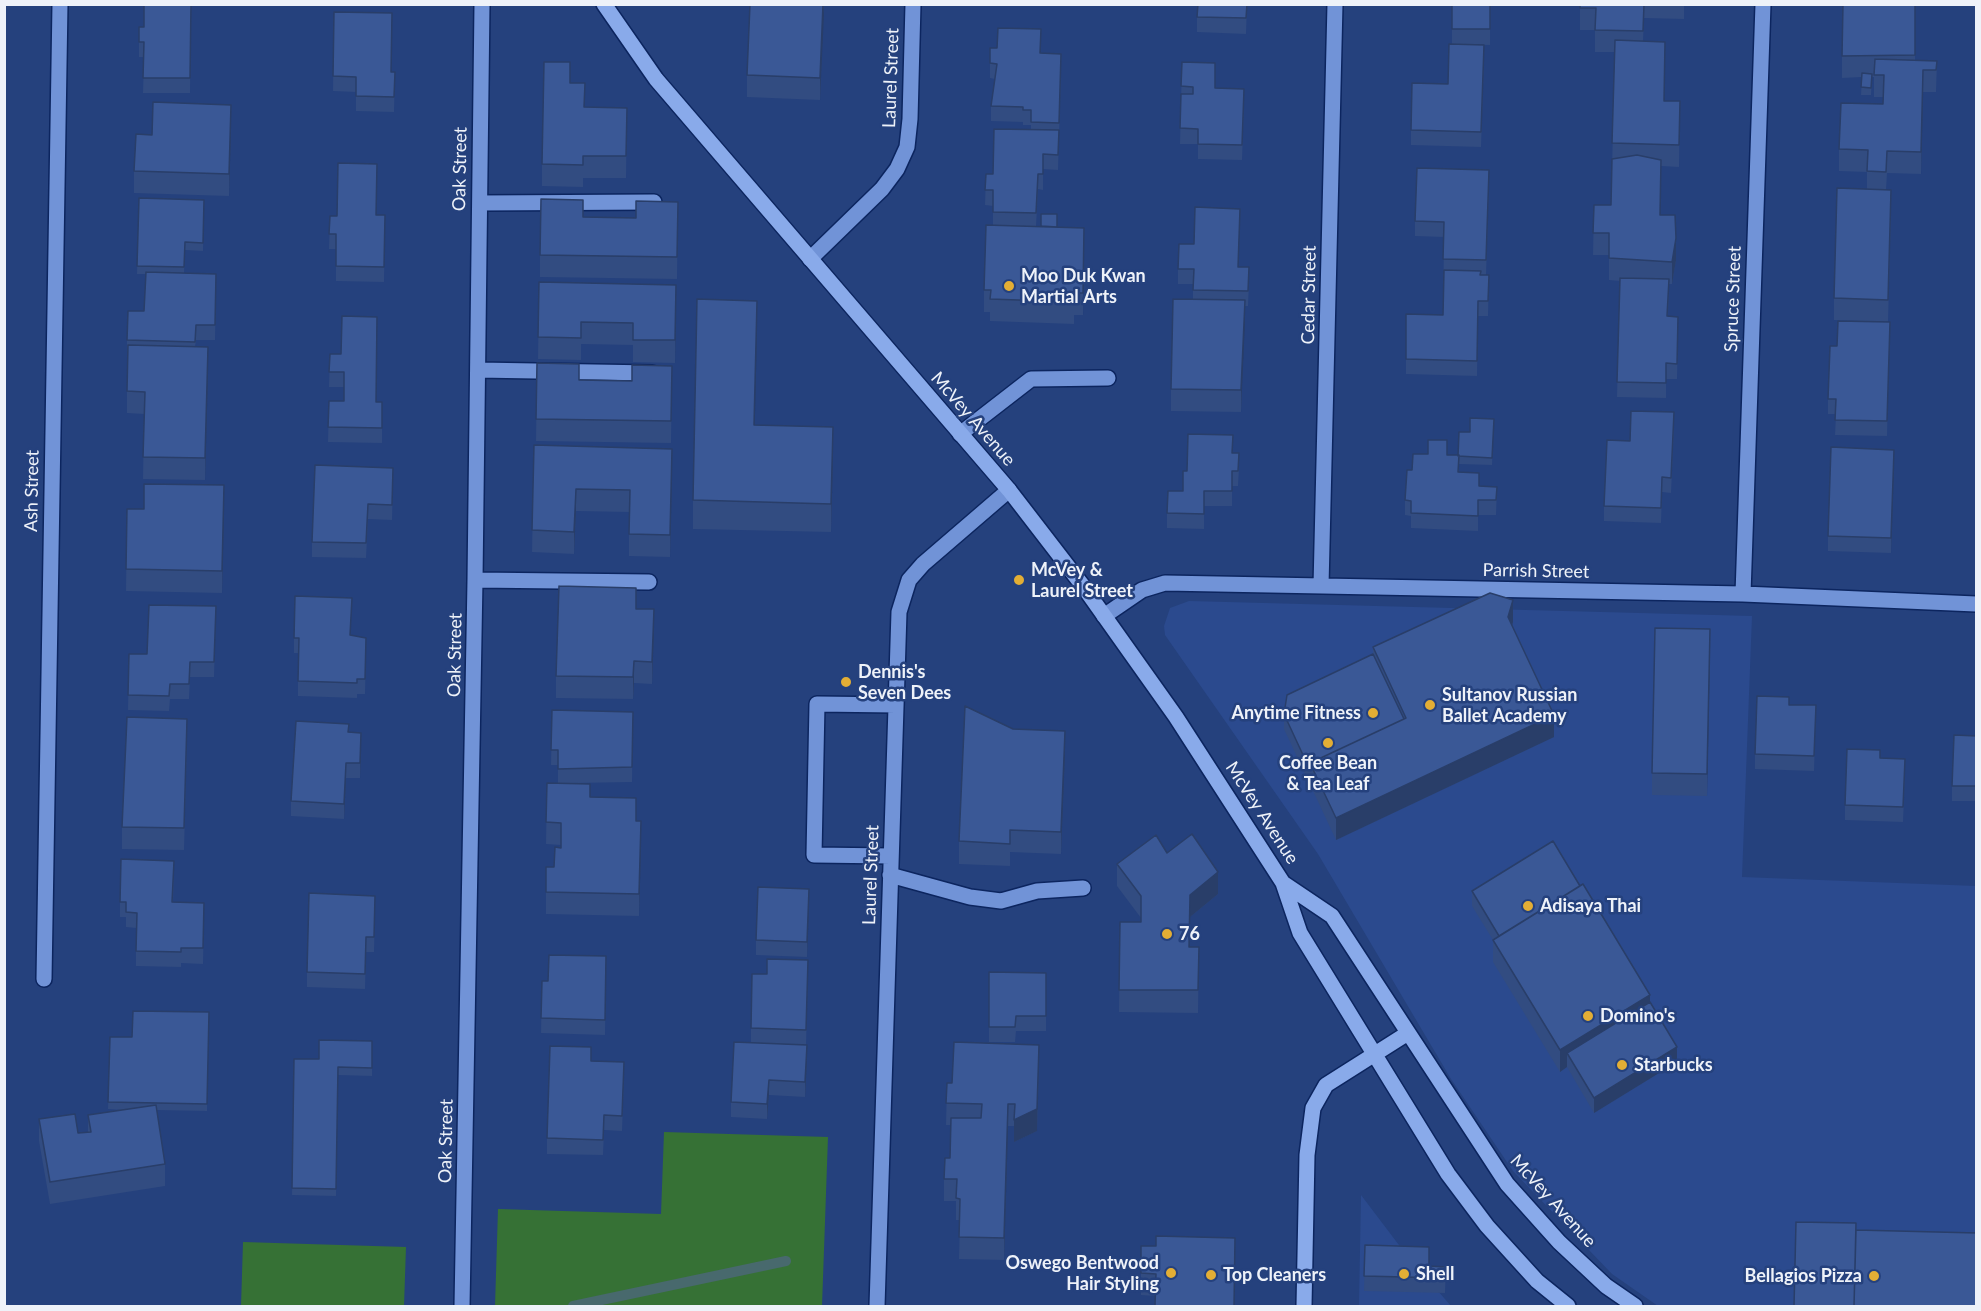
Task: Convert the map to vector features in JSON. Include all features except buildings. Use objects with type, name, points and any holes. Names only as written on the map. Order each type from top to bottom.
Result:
[{"type":"main road","name":"McVey Avenue","points":[[604,4],[656,79],[1009,490],[1104,616],[1176,717],[1283,883],[1300,933],[1448,1173],[1480,1217],[1537,1281],[1568,1306]]},
{"type":"main road","name":"McVey Avenue","points":[[1283,883],[1332,916],[1507,1184],[1559,1242],[1606,1286],[1635,1306]]},
{"type":"main road","points":[[1304,1306],[1307,1155],[1313,1108],[1326,1085],[1373,1053],[1408,1033]]},
{"type":"street","name":"Ash Street","points":[[44,979],[60,4]]},
{"type":"street","name":"Oak Street","points":[[462,1306],[475,580],[482,4]]},
{"type":"street","name":"Laurel Street","points":[[810,259],[882,189],[897,169],[907,147],[910,119],[913,4]]},
{"type":"street","name":"Cedar Street","points":[[1321,586],[1335,4]]},
{"type":"street","name":"Spruce Street","points":[[1743,594],[1763,4]]},
{"type":"street","points":[[480,203],[654,202]]},
{"type":"street","points":[[478,370],[662,374]]},
{"type":"street","points":[[960,434],[1031,379],[1108,378]]},
{"type":"street","name":"Laurel Street","points":[[877,1306],[899,612],[909,580],[923,564],[1009,490]]},
{"type":"street","points":[[475,580],[649,582]]},
{"type":"street","name":"Parrish Street","points":[[1104,616],[1142,590],[1165,583],[1743,594],[1977,604]]},
{"type":"street","points":[[891,856],[814,855],[817,704],[896,705]]},
{"type":"street","points":[[890,875],[970,897],[1001,901],[1037,891],[1083,888]]},
{"type":"shaded area","points":[[1189,601],[1752,616],[1742,877],[1976,886],[1976,1306],[1658,1306],[1612,1274],[1513,1171],[1451,1079],[1318,854],[1165,635],[1164,626],[1170,608]]},
{"type":"shaded area","points":[[1361,1195],[1405,1253],[1451,1306],[1359,1306]]},
{"type":"green space","points":[[664,1132],[828,1137],[822,1306],[495,1306],[498,1209],[661,1214]]},
{"type":"green space","points":[[243,1242],[406,1247],[404,1306],[241,1306]]},
{"type":"waterway","points":[[573,1306],[786,1261]]},
{"type":"place","name":"Moo Duk Kwan Martial Arts","points":[[1009,286]]},
{"type":"place","name":"McVey & Laurel Street","points":[[1019,580]]},
{"type":"place","name":"Dennis's Seven Dees","points":[[846,682]]},
{"type":"place","name":"Sultanov Russian Ballet Academy","points":[[1430,705]]},
{"type":"place","name":"Anytime Fitness","points":[[1373,713]]},
{"type":"place","name":"Coffee Bean & Tea Leaf","points":[[1328,743]]},
{"type":"place","name":"Adisaya Thai","points":[[1528,906]]},
{"type":"place","name":"76","points":[[1167,934]]},
{"type":"place","name":"Domino's","points":[[1588,1016]]},
{"type":"place","name":"Starbucks","points":[[1622,1065]]},
{"type":"place","name":"Oswego Bentwood Hair Styling","points":[[1171,1273]]},
{"type":"place","name":"Shell","points":[[1404,1274]]},
{"type":"place","name":"Top Cleaners","points":[[1211,1275]]},
{"type":"place","name":"Bellagios Pizza","points":[[1874,1276]]}]
